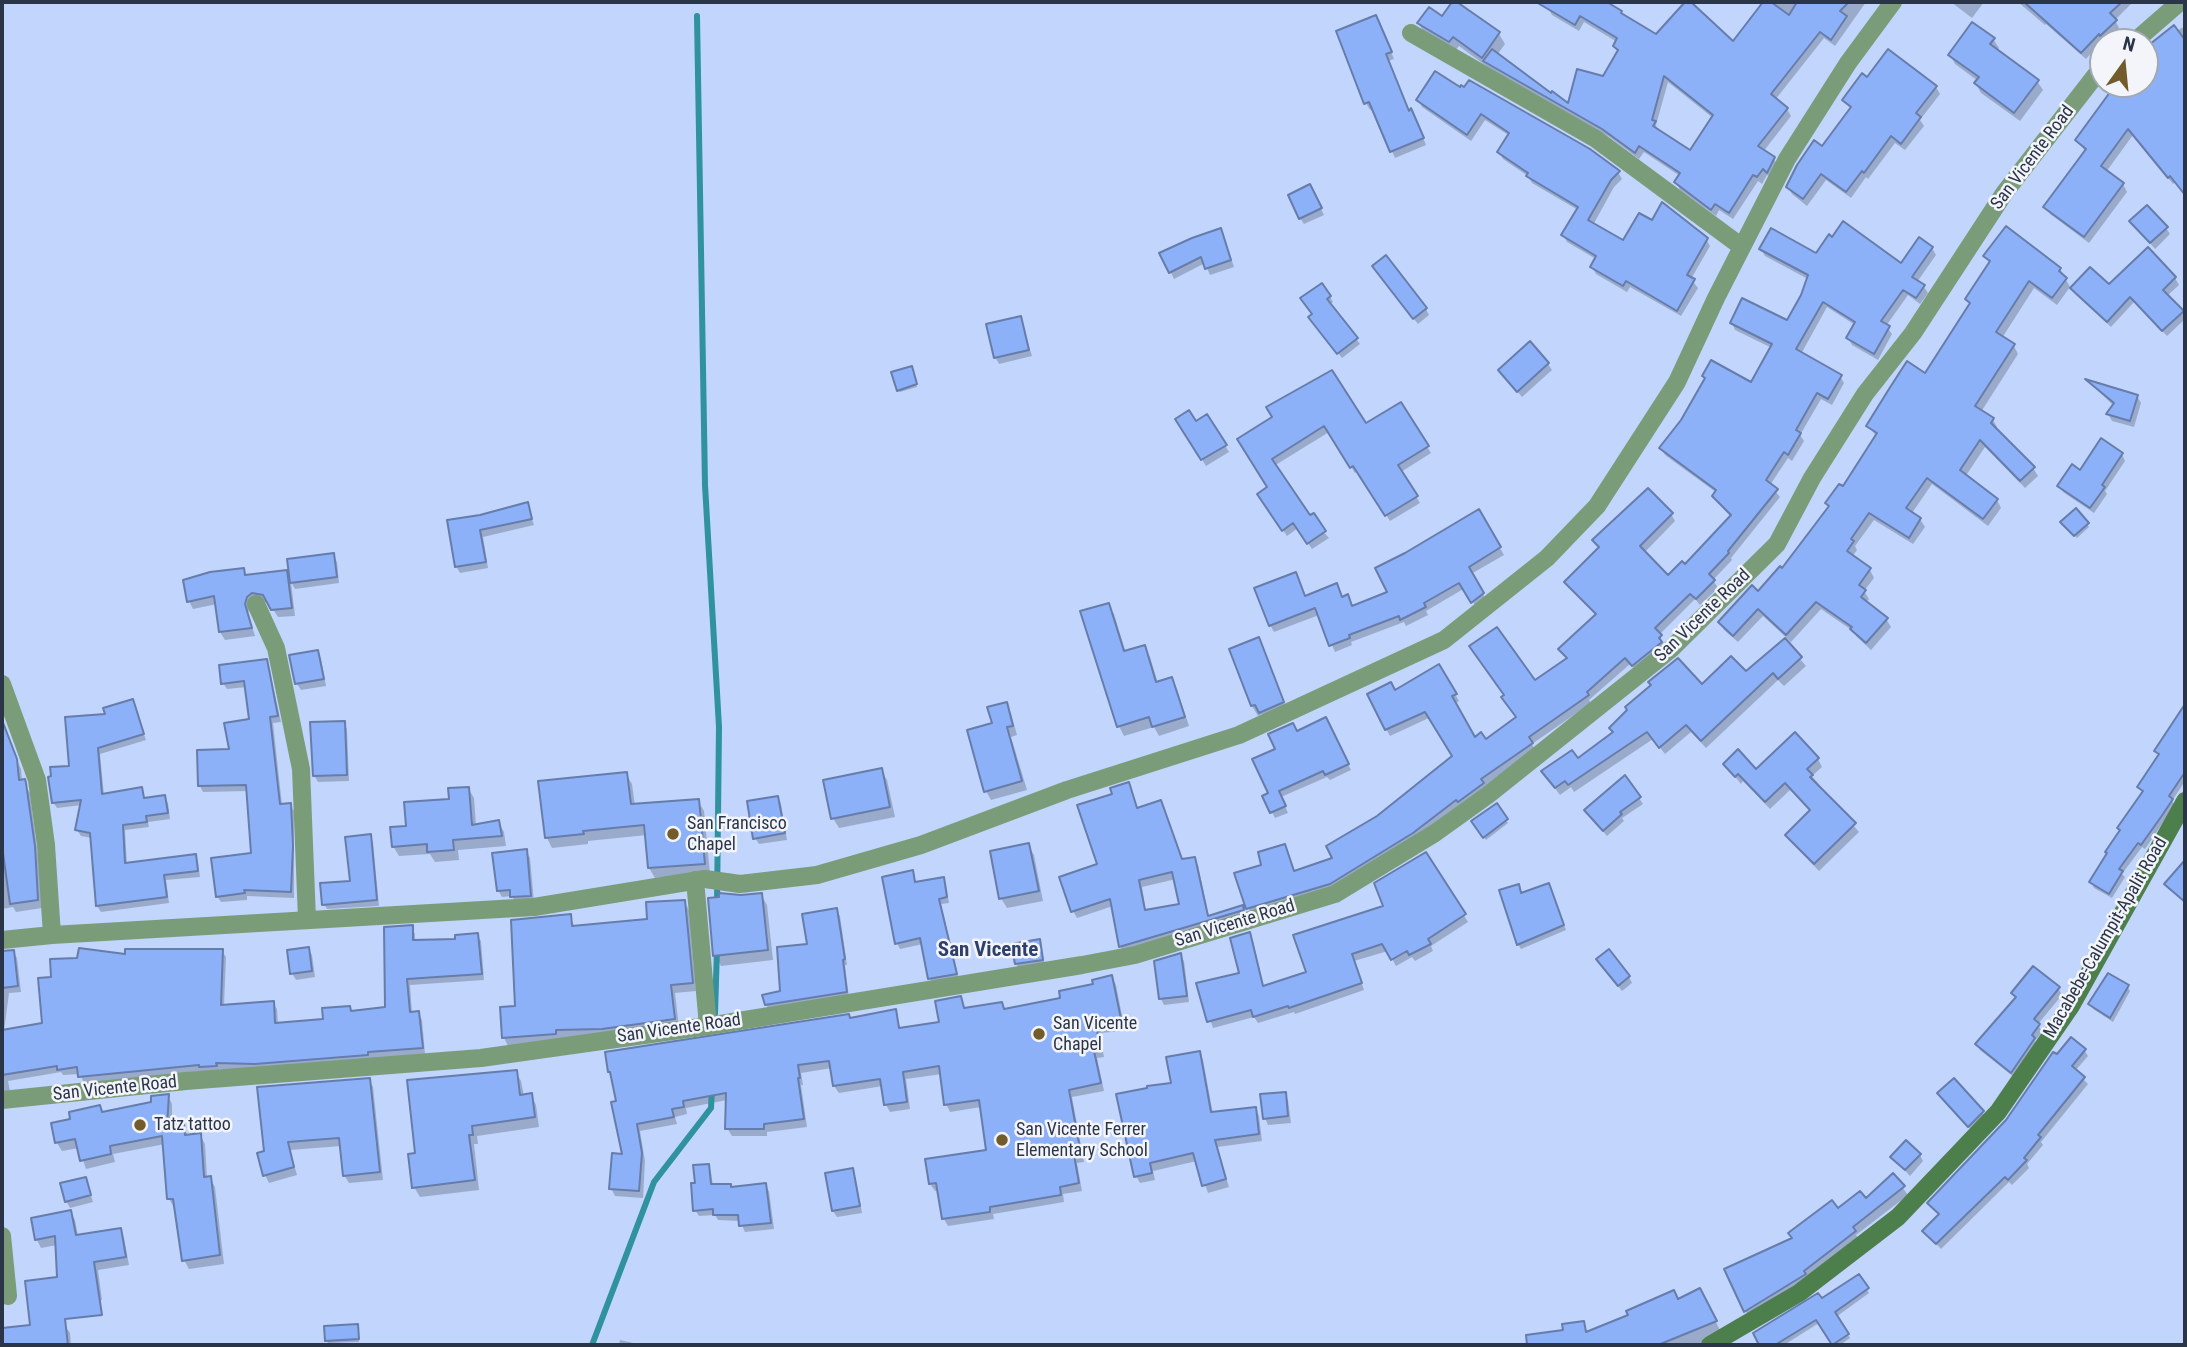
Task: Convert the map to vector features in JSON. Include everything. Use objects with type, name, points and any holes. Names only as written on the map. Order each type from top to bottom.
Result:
[{"type":"main road","name":"Macabebe-Calumpit-Apalit Road","points":[[1710,1345],[1799,1293],[1898,1217],[1998,1112],[2071,1006],[2185,801]]},
{"type":"street","points":[[2,940],[534,907],[700,880],[740,884],[817,875],[922,845],[1067,790],[1239,735],[1444,640],[1548,558],[1598,506],[1677,382],[1787,159],[1848,63],[1893,2]]},
{"type":"street","points":[[2150,28],[2180,2]]},
{"type":"street","points":[[1411,33],[1596,139],[1742,247]]},
{"type":"street","name":"San Vicente Road","points":[[2,1100],[186,1081],[481,1058],[716,1024],[1069,968],[1135,955],[1335,894],[1435,833],[1488,795],[1671,649],[1777,544],[1812,478],[1865,394],[1913,333],[2005,192],[2089,84]]},
{"type":"street","points":[[257,604],[276,648],[300,769],[307,919]]},
{"type":"street","points":[[2,684],[37,780],[46,845],[52,935]]},
{"type":"street","points":[[700,880],[716,1024]]},
{"type":"street","points":[[2,1236],[8,1296]]},
{"type":"building","points":[[1452,2],[1457,2],[1500,32],[1482,58],[1453,37],[1449,42],[1417,23],[1429,7],[1442,16]]},
{"type":"building","points":[[1536,2],[1607,2],[1656,34],[1685,2],[1691,2],[1733,41],[1763,2],[1771,2],[1789,15],[1797,2],[1849,2],[1840,11],[1847,16],[1831,40],[1820,32],[1771,94],[1788,108],[1758,146],[1775,157],[1767,173],[1763,169],[1757,177],[1753,175],[1729,213],[1715,204],[1711,210],[1674,182],[1680,173],[1639,146],[1635,153],[1602,129],[1483,61],[1492,49],[1568,103],[1577,69],[1603,76],[1618,50],[1613,46],[1617,38],[1580,16],[1575,25]],"holes":[[[1664,76],[1713,115],[1690,150],[1653,126],[1656,121],[1652,120]]]},
{"type":"building","points":[[2024,2],[2122,2],[2110,13],[2117,20],[2108,28],[2089,28],[2089,45],[2081,53]]},
{"type":"building","points":[[1376,15],[1392,52],[1386,54],[1409,111],[1411,108],[1424,138],[1390,152],[1369,102],[1364,104],[1336,31]]},
{"type":"building","points":[[1972,22],[1995,38],[1990,44],[2039,80],[2014,113],[1974,83],[1979,77],[1948,55]]},
{"type":"building","points":[[2174,25],[2185,40],[2185,195],[2128,129],[2101,166],[2124,183],[2084,237],[2043,207],[2086,149],[2075,140],[2106,98],[2159,98],[2159,37]]},
{"type":"building","points":[[1888,49],[1937,86],[1916,113],[1921,117],[1901,144],[1891,136],[1864,173],[1862,171],[1846,192],[1821,174],[1803,199],[1786,187],[1797,165],[1814,140],[1822,146],[1851,107],[1842,100],[1862,73],[1867,77]]},
{"type":"building","points":[[1435,71],[1460,87],[1464,87],[1469,80],[1590,149],[1620,171],[1611,180],[1588,220],[1623,240],[1639,213],[1652,220],[1662,202],[1708,238],[1687,275],[1695,279],[1677,311],[1626,281],[1623,286],[1590,267],[1596,256],[1561,235],[1578,207],[1526,176],[1528,173],[1497,152],[1509,133],[1481,114],[1467,135],[1416,100]]},
{"type":"building","points":[[1310,184],[1322,208],[1299,219],[1288,195]]},
{"type":"building","points":[[2147,205],[2168,227],[2150,243],[2129,221]]},
{"type":"building","points":[[1843,221],[1901,263],[1919,237],[1933,247],[1912,277],[1925,285],[1916,298],[1903,290],[1881,321],[1890,326],[1874,354],[1846,338],[1855,322],[1823,302],[1796,349],[1842,375],[1828,399],[1817,393],[1796,430],[1801,433],[1788,455],[1784,452],[1766,480],[1778,489],[1729,553],[1709,574],[1715,580],[1696,599],[1690,594],[1655,628],[1662,635],[1659,638],[1662,642],[1632,666],[1625,658],[1587,692],[1589,695],[1529,737],[1533,743],[1481,779],[1484,783],[1458,802],[1456,800],[1413,833],[1330,884],[1246,909],[1234,873],[1261,865],[1258,852],[1285,844],[1294,871],[1332,858],[1326,846],[1377,816],[1452,756],[1425,712],[1385,730],[1367,694],[1391,682],[1395,690],[1439,664],[1457,694],[1452,696],[1475,737],[1481,732],[1486,739],[1516,717],[1501,697],[1504,695],[1469,646],[1497,627],[1535,680],[1567,658],[1558,649],[1596,614],[1564,582],[1599,547],[1592,540],[1648,488],[1673,513],[1640,546],[1668,575],[1682,561],[1685,564],[1731,515],[1712,496],[1716,490],[1659,448],[1681,420],[1705,378],[1702,376],[1711,360],[1751,382],[1772,344],[1730,323],[1742,298],[1787,320],[1801,295],[1808,275],[1759,249],[1771,228],[1816,253],[1829,234],[1832,237]]},
{"type":"building","points":[[2006,226],[2061,268],[2059,271],[2067,278],[2052,298],[2029,281],[1996,332],[2015,344],[1975,406],[1994,418],[1991,423],[2035,467],[2020,481],[1980,440],[1960,470],[1998,499],[1983,519],[1927,478],[1906,508],[1921,518],[1909,538],[1869,513],[1851,539],[1854,541],[1847,551],[1871,568],[1859,585],[1866,590],[1861,597],[1888,618],[1866,643],[1850,629],[1852,627],[1816,602],[1786,635],[1758,609],[1733,636],[1718,622],[1752,585],[1758,591],[1780,566],[1782,568],[1829,506],[1825,503],[1839,484],[1843,486],[1877,433],[1866,426],[1889,389],[1907,361],[1925,373],[1970,303],[1965,299],[1990,261],[1983,256]]},
{"type":"building","points":[[1221,228],[1231,260],[1205,269],[1201,257],[1169,273],[1159,253]]},
{"type":"building","points":[[2148,247],[2176,277],[2163,290],[2184,311],[2162,331],[2130,297],[2107,322],[2070,288],[2090,267],[2109,284]]},
{"type":"building","points":[[1386,255],[1427,308],[1413,319],[1372,266]]},
{"type":"building","points":[[1322,283],[1331,296],[1327,299],[1358,338],[1337,354],[1308,317],[1312,314],[1300,298]]},
{"type":"building","points":[[1021,316],[1029,350],[994,358],[986,324]]},
{"type":"building","points":[[1530,341],[1549,363],[1517,392],[1498,370]]},
{"type":"building","points":[[912,366],[917,384],[897,391],[891,372]]},
{"type":"building","points":[[1332,370],[1366,423],[1401,402],[1429,446],[1398,465],[1418,496],[1385,516],[1324,426],[1272,459],[1310,515],[1314,513],[1326,531],[1307,544],[1293,523],[1282,531],[1257,494],[1267,487],[1237,439],[1272,417],[1266,407]]},
{"type":"building","points":[[2085,379],[2138,395],[2130,421],[2106,414],[2114,403]]},
{"type":"building","points":[[1189,410],[1196,421],[1207,414],[1227,445],[1201,460],[1175,419]]},
{"type":"building","points":[[2101,438],[2123,453],[2090,508],[2057,486],[2072,464],[2080,470]]},
{"type":"building","points":[[528,502],[532,519],[480,530],[486,562],[455,567],[447,520],[480,515]]},
{"type":"building","points":[[2076,508],[2089,523],[2074,536],[2060,522]]},
{"type":"building","points":[[1479,509],[1501,547],[1469,567],[1484,593],[1471,603],[1459,583],[1424,603],[1426,607],[1400,620],[1399,616],[1349,635],[1350,638],[1329,646],[1315,608],[1269,626],[1254,588],[1296,572],[1305,596],[1337,583],[1342,597],[1348,594],[1352,606],[1387,592],[1375,568]]},
{"type":"building","points":[[334,553],[337,577],[290,583],[287,559]]},
{"type":"building","points":[[244,568],[245,575],[287,570],[292,608],[271,610],[263,595],[252,593],[245,604],[252,628],[219,632],[214,596],[187,602],[183,580],[210,572]]},
{"type":"building","points":[[1109,603],[1124,651],[1145,645],[1156,682],[1172,677],[1185,717],[1152,727],[1149,717],[1117,727],[1080,611]]},
{"type":"building","points":[[1259,637],[1284,702],[1259,713],[1255,705],[1251,706],[1229,649]]},
{"type":"building","points":[[1785,638],[1802,657],[1778,679],[1773,673],[1701,741],[1686,725],[1659,748],[1647,732],[1568,785],[1565,781],[1555,788],[1541,771],[1572,750],[1578,758],[1613,732],[1609,728],[1627,710],[1625,707],[1651,685],[1648,682],[1678,658],[1702,684],[1731,656],[1746,671]]},
{"type":"building","points":[[318,650],[324,679],[295,684],[289,655]]},
{"type":"building","points":[[267,659],[278,716],[270,717],[280,804],[291,803],[291,892],[244,890],[245,893],[216,897],[211,858],[251,853],[246,785],[198,786],[197,750],[229,749],[224,723],[249,719],[244,681],[221,684],[219,665]]},
{"type":"building","points":[[133,699],[144,734],[98,748],[102,794],[142,787],[144,798],[165,795],[168,813],[146,816],[147,822],[123,825],[125,863],[196,854],[198,871],[164,875],[167,897],[96,906],[90,833],[75,830],[81,800],[52,803],[48,777],[51,776],[50,767],[69,766],[65,717],[105,714],[103,708]]},
{"type":"building","points":[[1007,702],[1013,726],[1007,727],[1022,781],[984,792],[967,730],[992,723],[987,707]]},
{"type":"building","points":[[2185,704],[2185,772],[2169,796],[2173,799],[2161,817],[2119,869],[2123,871],[2109,894],[2089,882],[2120,830],[2117,828],[2143,791],[2137,787],[2159,754],[2154,751]]},
{"type":"building","points":[[1326,717],[1349,764],[1325,775],[1323,771],[1279,791],[1286,806],[1270,813],[1262,796],[1268,793],[1252,759],[1275,749],[1268,734],[1293,723],[1297,731]]},
{"type":"building","points":[[2,720],[17,759],[19,780],[25,779],[26,783],[35,846],[38,900],[10,904],[2,846]]},
{"type":"building","points":[[345,721],[347,775],[313,776],[310,722]]},
{"type":"building","points":[[1795,732],[1819,758],[1807,769],[1813,775],[1810,777],[1856,823],[1814,864],[1785,835],[1810,810],[1785,783],[1765,802],[1738,774],[1735,777],[1723,764],[1738,749],[1756,769]]},
{"type":"building","points":[[882,768],[890,807],[831,819],[823,780]]},
{"type":"building","points":[[627,772],[631,804],[699,799],[705,864],[648,868],[644,825],[545,838],[538,781]]},
{"type":"building","points":[[1625,775],[1641,797],[1620,812],[1622,814],[1603,831],[1584,810]]},
{"type":"building","points":[[1129,782],[1137,808],[1161,800],[1182,859],[1195,857],[1208,916],[1243,905],[1244,910],[1119,947],[1110,899],[1071,912],[1059,877],[1097,864],[1077,805],[1112,794],[1110,788]],"holes":[[[1172,872],[1179,904],[1145,910],[1139,880]]]},
{"type":"building","points":[[469,787],[472,825],[499,820],[502,836],[453,840],[454,850],[427,852],[427,844],[392,847],[390,827],[406,826],[404,802],[449,799],[448,788]]},
{"type":"building","points":[[778,796],[785,833],[753,839],[747,801]]},
{"type":"building","points":[[1497,803],[1508,819],[1483,838],[1471,821]]},
{"type":"building","points":[[371,834],[377,900],[322,905],[320,883],[350,881],[345,837]]},
{"type":"building","points":[[1029,843],[1039,891],[999,899],[990,851]]},
{"type":"building","points":[[527,849],[531,896],[510,897],[510,890],[497,891],[492,853]]},
{"type":"building","points":[[1426,852],[1466,914],[1428,939],[1431,944],[1409,955],[1407,951],[1391,960],[1382,944],[1352,954],[1362,983],[1289,1008],[1288,1006],[1253,1017],[1251,1010],[1207,1022],[1196,983],[1239,973],[1230,938],[1250,932],[1263,986],[1306,972],[1293,935],[1383,906],[1374,883]]},
{"type":"building","points":[[2185,860],[2185,902],[2164,884]]},
{"type":"building","points":[[913,870],[915,882],[944,877],[947,897],[939,899],[957,974],[928,979],[920,938],[895,944],[882,877]]},
{"type":"building","points":[[1549,883],[1564,925],[1517,945],[1499,890],[1519,884],[1521,893]]},
{"type":"building","points":[[719,893],[762,893],[768,950],[713,956],[708,898],[719,897]]},
{"type":"building","points":[[685,900],[693,983],[671,985],[675,1019],[502,1038],[500,1007],[515,1006],[511,920],[571,914],[572,926],[647,919],[646,902]]},
{"type":"building","points":[[837,908],[847,992],[765,1005],[762,995],[780,991],[777,947],[807,944],[802,914]]},
{"type":"building","points":[[413,925],[413,940],[455,939],[455,935],[478,933],[482,974],[407,979],[410,1012],[419,1011],[423,1048],[255,1064],[216,1063],[217,1066],[199,1065],[78,1077],[77,1067],[57,1070],[57,1066],[2,1075],[2,1030],[42,1023],[38,978],[51,977],[50,959],[77,958],[79,948],[125,954],[125,949],[223,949],[221,1005],[274,1001],[275,1023],[323,1019],[322,1008],[350,1006],[351,1011],[385,1007],[384,927]]},
{"type":"building","points":[[1040,939],[1043,960],[1015,964],[1011,944]]},
{"type":"building","points":[[309,947],[312,971],[290,974],[287,950]]},
{"type":"building","points":[[1609,949],[1630,976],[1618,986],[1596,959]]},
{"type":"building","points":[[14,950],[18,986],[2,988],[2,951]]},
{"type":"building","points":[[1181,953],[1187,996],[1159,999],[1154,961]]},
{"type":"building","points":[[2033,966],[2060,987],[2034,1019],[2040,1024],[2032,1035],[2035,1038],[2011,1073],[1975,1044],[2016,997],[2011,993]]},
{"type":"building","points":[[2108,973],[2129,985],[2110,1018],[2088,1004]]},
{"type":"building","points":[[1112,975],[1122,1024],[1096,1026],[1101,1050],[1094,1051],[1101,1083],[1069,1090],[1081,1154],[1074,1155],[1079,1183],[1060,1187],[1061,1195],[990,1207],[990,1212],[942,1219],[936,1183],[929,1184],[925,1159],[986,1150],[979,1100],[944,1105],[939,1066],[903,1072],[907,1102],[884,1105],[880,1079],[833,1086],[829,1061],[798,1065],[804,1119],[764,1124],[764,1129],[725,1129],[726,1093],[683,1101],[684,1107],[672,1109],[674,1117],[637,1124],[642,1153],[639,1191],[609,1189],[612,1153],[622,1154],[611,1102],[616,1101],[605,1052],[849,1014],[850,1018],[896,1009],[899,1028],[939,1022],[935,1001],[961,996],[964,1008],[1002,1002],[1004,1009],[1060,998],[1059,991],[1093,984],[1092,980]]},
{"type":"building","points":[[2071,1037],[2086,1049],[2072,1066],[2085,1077],[2038,1135],[2041,1137],[2024,1158],[2027,1160],[2008,1180],[2005,1177],[1936,1244],[1922,1231],[1939,1214],[1927,1203],[2006,1120],[2053,1052],[2057,1054]]},
{"type":"building","points":[[1200,1051],[1211,1112],[1256,1107],[1259,1134],[1215,1140],[1226,1179],[1202,1186],[1193,1153],[1150,1163],[1152,1173],[1134,1177],[1116,1094],[1171,1083],[1166,1057]]},
{"type":"building","points":[[517,1070],[520,1095],[532,1093],[535,1117],[472,1126],[473,1135],[469,1135],[475,1180],[412,1188],[408,1154],[415,1153],[407,1080]]},
{"type":"building","points":[[370,1078],[380,1172],[343,1176],[339,1138],[288,1142],[294,1167],[263,1176],[257,1153],[264,1151],[257,1087]]},
{"type":"building","points":[[1954,1078],[1984,1111],[1968,1127],[1937,1093]]},
{"type":"building","points":[[1286,1092],[1288,1116],[1263,1119],[1260,1094]]},
{"type":"building","points":[[169,1094],[167,1126],[184,1124],[185,1135],[201,1133],[204,1177],[211,1176],[220,1255],[182,1261],[173,1199],[167,1199],[162,1136],[110,1146],[111,1154],[80,1161],[75,1139],[55,1143],[51,1123],[70,1119],[69,1112],[100,1105],[102,1112],[151,1102],[151,1096]]},
{"type":"building","points":[[1906,1140],[1921,1154],[1905,1170],[1890,1157]]},
{"type":"building","points":[[709,1164],[711,1184],[731,1184],[731,1187],[766,1183],[771,1223],[739,1226],[738,1215],[713,1215],[713,1209],[693,1211],[693,1165]]},
{"type":"building","points":[[853,1168],[860,1206],[832,1211],[825,1173]]},
{"type":"building","points":[[1893,1173],[1905,1186],[1853,1227],[1856,1231],[1804,1271],[1806,1274],[1744,1312],[1724,1269],[1792,1238],[1788,1233],[1832,1200],[1838,1208],[1860,1191],[1866,1198]]},
{"type":"building","points":[[86,1177],[91,1195],[65,1202],[60,1183]]},
{"type":"building","points":[[71,1210],[76,1235],[121,1228],[126,1257],[94,1262],[102,1315],[65,1319],[68,1345],[2,1345],[2,1328],[30,1325],[25,1281],[57,1277],[55,1236],[35,1240],[31,1218]]},
{"type":"building","points":[[1859,1274],[1869,1288],[1835,1312],[1849,1334],[1832,1345],[1816,1320],[1775,1345],[1759,1345],[1753,1333],[1818,1293],[1822,1298]]},
{"type":"building","points":[[1700,1288],[1717,1321],[1658,1345],[1527,1345],[1526,1335],[1563,1330],[1562,1324],[1584,1321],[1586,1332],[1628,1315],[1626,1311],[1674,1290],[1678,1299]]},
{"type":"building","points":[[358,1324],[359,1339],[325,1341],[324,1326]]},
{"type":"waterway","points":[[697,16],[705,485],[719,727],[717,905]]},
{"type":"waterway","points":[[715,1014],[717,948]]},
{"type":"waterway","points":[[592,1345],[654,1182],[711,1108],[712,1088]]},
{"type":"place","name":"San Francisco Chapel","points":[[673,834]]},
{"type":"place","name":"San Vicente Chapel","points":[[1039,1034]]},
{"type":"place","name":"Tatz tattoo","points":[[140,1125]]},
{"type":"place","name":"San Vicente Ferrer Elementary School","points":[[1002,1140]]},
{"type":"district","name":"San Vicente","points":[[988,951]]}]
